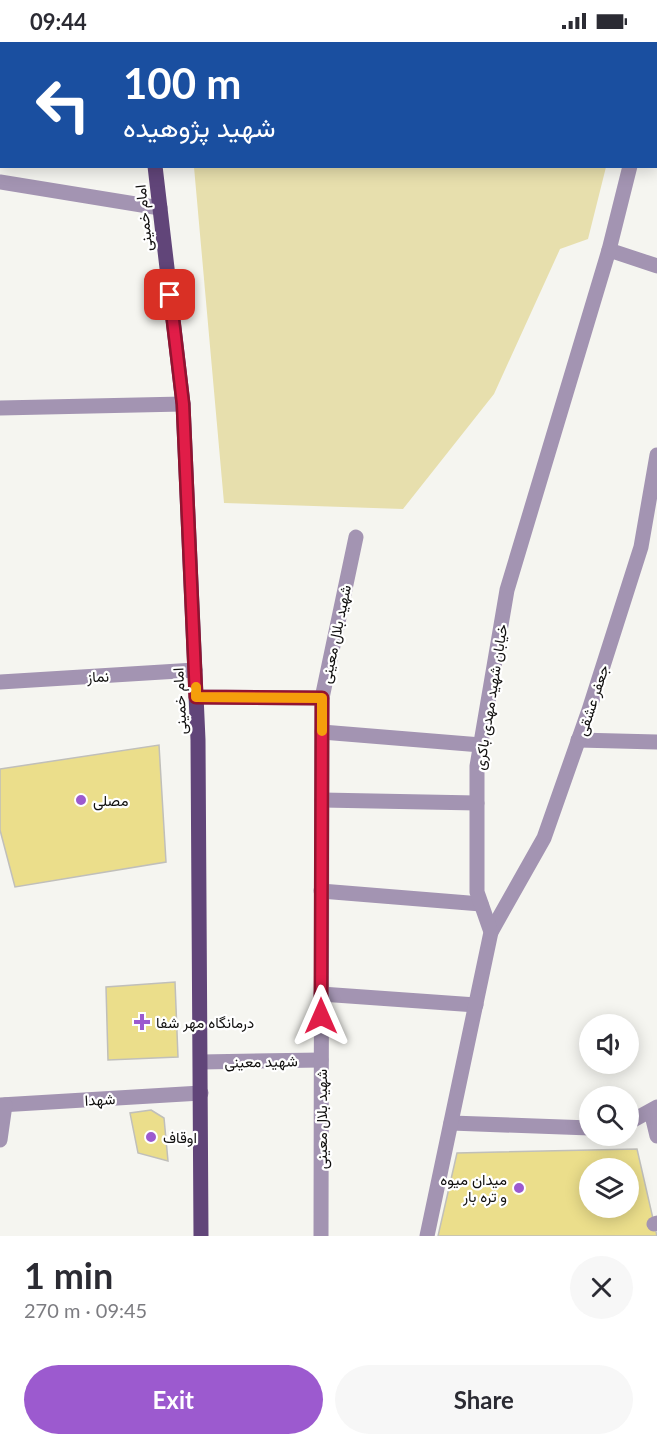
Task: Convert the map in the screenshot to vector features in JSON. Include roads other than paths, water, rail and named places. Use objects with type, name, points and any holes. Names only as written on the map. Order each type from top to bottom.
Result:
[{"type":"main road","name":"امام خمینی","points":[[155,168],[183,404],[195,670],[201,1062],[201,1236]]},
{"type":"street","name":"خیابان شهید مهدی باکری","points":[[491,932],[477,892],[477,766],[507,590],[609,250],[630,168]]},
{"type":"street","points":[[0,182],[159,208]]},
{"type":"street","points":[[609,250],[657,266]]},
{"type":"street","points":[[0,408],[183,404]]},
{"type":"street","name":"جعفر عشقی","points":[[491,932],[544,838],[641,547],[657,455]]},
{"type":"street","name":"شهید بلال معینی","points":[[321,1236],[322,698],[356,537]]},
{"type":"street","name":"نماز","points":[[0,682],[195,670]]},
{"type":"street","points":[[196,697],[322,698]]},
{"type":"street","points":[[322,732],[481,745]]},
{"type":"street","points":[[578,740],[657,742]]},
{"type":"street","points":[[322,800],[477,803]]},
{"type":"street","points":[[321,891],[481,904]]},
{"type":"street","points":[[427,1236],[491,932]]},
{"type":"street","points":[[321,994],[476,1005]]},
{"type":"street","name":"شهید معینی","points":[[201,1062],[321,1060]]},
{"type":"street","name":"شهدا","points":[[3,1105],[201,1093]]},
{"type":"street","points":[[0,1140],[3,1105]]},
{"type":"street","points":[[639,1118],[654,1109],[657,1136]]},
{"type":"street","points":[[451,1124],[579,1128]]},
{"type":"place","name":"مصلی","points":[[81,800]]},
{"type":"place","name":"درمانگاه مهر شفا","points":[[142,1022]]},
{"type":"place","name":"اوقاف","points":[[151,1137]]},
{"type":"place","name":"میدان میوه و تره بار","points":[[519,1188]]}]
